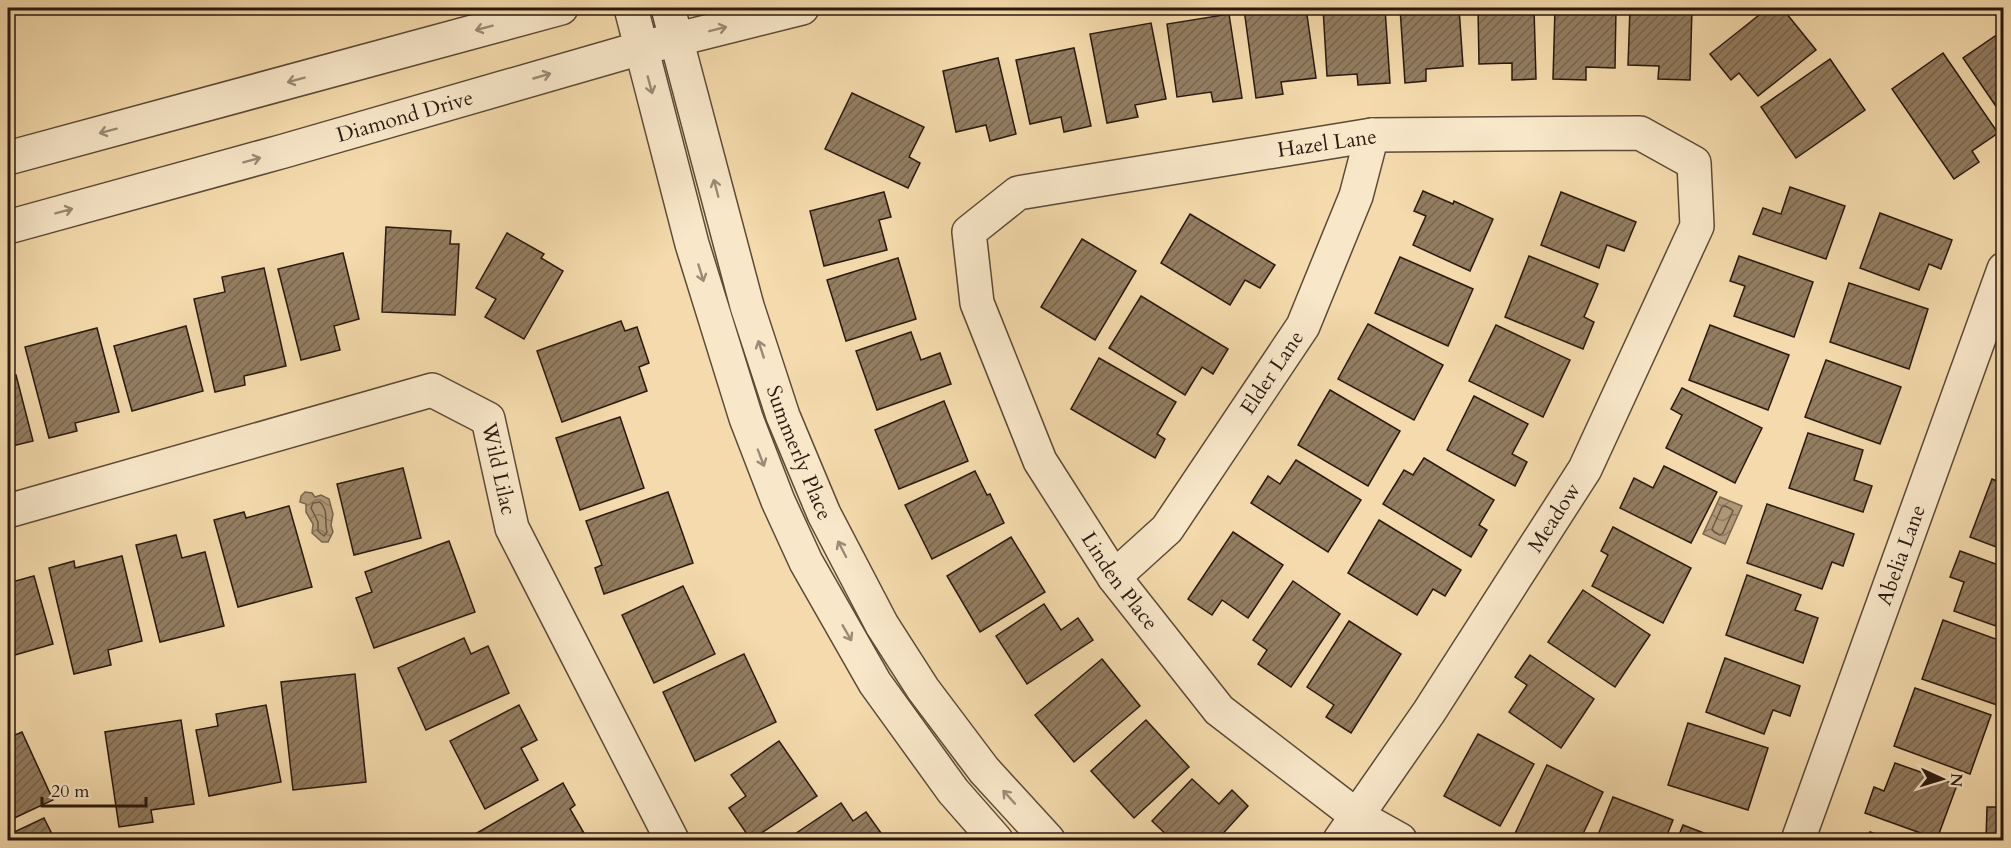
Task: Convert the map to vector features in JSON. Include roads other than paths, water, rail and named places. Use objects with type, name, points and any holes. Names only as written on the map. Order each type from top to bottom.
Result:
[{"type":"street","points":[[8,158],[561,8]]},
{"type":"street","name":"Summerly Place","points":[[631,8],[692,244],[746,418],[778,501],[806,562],[876,683],[953,791],[996,840]]},
{"type":"street","name":"Summerly Place","points":[[668,8],[747,306],[783,416],[824,514],[882,625],[923,689],[984,770],[1048,840]]},
{"type":"street","name":"Diamond Drive","points":[[8,227],[284,152],[641,48],[802,8]]},
{"type":"street","name":"Hazel Lane","points":[[969,232],[1018,193],[1372,135],[1640,133],[1694,163]]},
{"type":"street","name":"Elder Lane","points":[[1114,577],[1167,529],[1303,326],[1356,196],[1372,135]]},
{"type":"street","name":"Meadow","points":[[1348,828],[1429,712],[1585,469],[1697,226],[1694,163]]},
{"type":"street","name":"Linden Place","points":[[969,232],[977,303],[1040,461],[1114,577],[1219,710],[1348,828],[1400,840]]},
{"type":"street","name":"Abelia Lane","points":[[1798,840],[2004,269]]},
{"type":"street","name":"Wild Lilac","points":[[8,511],[432,390],[488,419],[512,528],[672,840]]},
{"type":"water","points":[[305,492],[312,493],[315,497],[321,495],[329,499],[333,514],[331,525],[333,532],[328,542],[322,542],[312,533],[313,524],[306,512],[306,504],[300,502]]},
{"type":"water","points":[[1720,497],[1742,506],[1725,544],[1703,534]]}]
